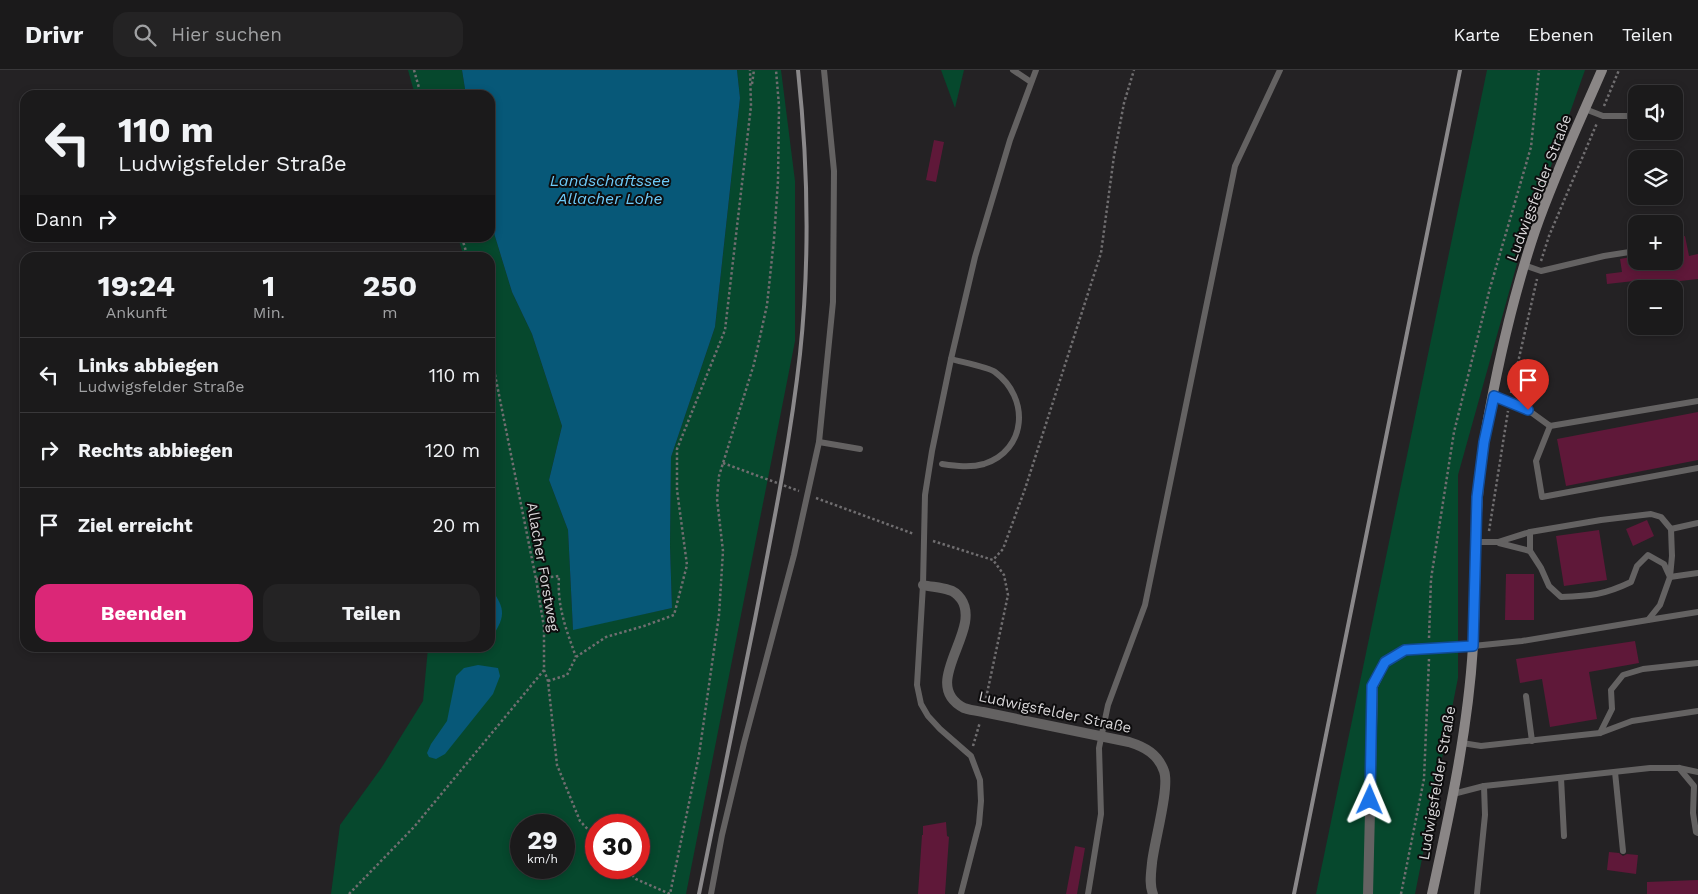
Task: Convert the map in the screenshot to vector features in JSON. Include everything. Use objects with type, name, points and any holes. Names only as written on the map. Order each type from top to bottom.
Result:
[{"type":"street","name":"Ludwigsfelder Straße","points":[[1432,894],[1462,744],[1473,646],[1477,497],[1484,442],[1509,319],[1524,265],[1546,202],[1602,70]]},
{"type":"street","name":"Ludwigsfelder Straße","points":[[923,585],[949,590],[958,594],[964,604],[967,613],[966,624],[950,665],[948,682],[953,698],[965,708],[1129,742],[1143,746],[1155,755],[1164,772],[1164,795],[1154,845],[1150,887],[1153,894]]},
{"type":"street","points":[[1368,894],[1372,686],[1385,662],[1405,650],[1473,646]]},
{"type":"lane","points":[[711,894],[722,836],[742,752],[794,555],[819,442],[833,302],[834,171],[824,70]]},
{"type":"lane","points":[[1013,70],[1031,82]]},
{"type":"lane","points":[[961,894],[979,824],[980,780],[970,756],[928,716],[921,704],[917,685],[923,585],[925,495],[951,359],[975,257],[1010,140],[1036,70]]},
{"type":"lane","points":[[1088,894],[1101,814],[1099,748],[1108,705],[1145,605],[1235,166],[1280,70]]},
{"type":"lane","points":[[1586,109],[1600,115],[1628,117]]},
{"type":"lane","points":[[1524,265],[1538,271],[1628,252]]},
{"type":"lane","points":[[942,464],[967,467],[983,464],[998,458],[1012,446],[1018,427],[1019,407],[1012,390],[1000,377],[994,371],[951,359]]},
{"type":"lane","points":[[1494,396],[1528,410],[1550,426],[1698,401]]},
{"type":"lane","points":[[1550,426],[1536,461],[1542,497],[1698,468]]},
{"type":"lane","points":[[819,442],[860,449]]},
{"type":"lane","points":[[1475,542],[1498,542],[1530,532],[1601,520],[1651,514],[1661,517],[1671,529],[1672,556],[1670,577],[1660,605],[1648,620]]},
{"type":"lane","points":[[1671,529],[1698,523]]},
{"type":"lane","points":[[1530,532],[1530,551],[1541,568],[1549,586],[1561,597],[1594,596],[1613,591],[1631,582],[1637,566],[1648,555],[1664,564],[1670,577]]},
{"type":"lane","points":[[1498,542],[1530,551]]},
{"type":"lane","points":[[1670,577],[1698,573]]},
{"type":"lane","points":[[1473,646],[1522,641],[1698,612]]},
{"type":"lane","points":[[1600,733],[1612,710],[1611,690],[1623,674],[1643,669],[1698,663]]},
{"type":"lane","points":[[1526,696],[1532,741]]},
{"type":"lane","points":[[1462,744],[1481,746],[1600,733],[1632,721],[1698,712]]},
{"type":"lane","points":[[1453,794],[1484,786],[1650,768],[1679,768],[1698,772]]},
{"type":"lane","points":[[1679,768],[1694,786],[1693,813],[1696,832],[1698,833]]},
{"type":"lane","points":[[1614,772],[1623,851]]},
{"type":"lane","points":[[1561,778],[1564,836]]},
{"type":"lane","points":[[1477,894],[1485,815],[1484,786]]},
{"type":"path","points":[[414,70],[420,90]]},
{"type":"path","points":[[750,70],[751,88]]},
{"type":"path","points":[[548,681],[567,675],[576,658],[606,637],[674,615],[687,565],[677,490],[677,449],[725,330],[754,70]]},
{"type":"path","points":[[638,879],[670,894],[698,754],[719,615],[723,551],[717,500],[720,476],[754,364],[767,305],[778,181],[779,106],[776,70]]},
{"type":"path","points":[[993,560],[1003,550],[1025,489],[1101,253],[1122,112],[1134,70]]},
{"type":"path","points":[[1401,894],[1424,779],[1431,579],[1454,432],[1490,288],[1531,148],[1539,70]]},
{"type":"path","points":[[1488,543],[1510,402],[1538,271],[1549,236],[1619,70]]},
{"type":"path","name":"Allacher Forstweg","points":[[495,375],[544,627],[544,670],[548,681],[557,765],[580,821],[585,826]]},
{"type":"path","points":[[723,463],[805,494]]},
{"type":"path","points":[[814,497],[915,534]]},
{"type":"path","points":[[924,538],[993,560],[1004,576],[1008,595],[983,712]]},
{"type":"path","points":[[536,579],[559,576],[558,593],[562,617],[576,658]]},
{"type":"path","points":[[349,894],[414,827],[544,670]]},
{"type":"path","points":[[974,742],[980,723]]},
{"type":"green space","points":[[408,70],[462,70],[465,90],[414,90]]},
{"type":"green space","points":[[737,70],[781,70],[795,181],[795,341],[686,894],[331,894],[340,825],[382,767],[423,701],[428,652],[495,652],[495,252],[462,252],[459,242],[495,242],[495,236],[512,292],[532,334],[562,426],[549,480],[568,530],[573,629],[672,608],[670,546],[671,457],[715,327],[740,98]]},
{"type":"green space","points":[[941,70],[964,70],[955,108]]},
{"type":"green space","points":[[1487,70],[1585,70],[1518,260],[1458,475],[1458,678],[1415,894],[1316,894]]},
{"type":"water","name":"Landschaftssee Allacher Lohe","points":[[462,70],[737,70],[740,98],[715,327],[671,457],[670,546],[672,608],[573,630],[568,530],[549,480],[562,426],[532,334],[512,292],[495,236],[495,90],[465,90]]},
{"type":"water","points":[[495,595],[502,614],[499,626],[495,632]]},
{"type":"water","points":[[478,665],[498,668],[500,676],[493,694],[445,754],[436,759],[429,757],[427,753],[431,744],[447,721],[456,676],[464,668]]},
{"type":"building","points":[[934,140],[944,142],[936,182],[926,180]]},
{"type":"building","points":[[1683,236],[1685,236],[1689,256],[1698,254],[1698,279],[1628,280],[1628,282],[1607,284],[1606,274],[1622,272],[1620,259],[1628,258],[1628,270],[1683,270]]},
{"type":"building","points":[[1698,412],[1698,460],[1566,486],[1557,439]]},
{"type":"building","points":[[1647,520],[1654,536],[1633,546],[1626,529]]},
{"type":"building","points":[[1599,530],[1607,580],[1564,586],[1556,536]]},
{"type":"building","points":[[1506,574],[1534,574],[1534,620],[1505,620]]},
{"type":"building","points":[[1635,641],[1639,663],[1589,672],[1597,719],[1550,727],[1542,679],[1520,683],[1516,659]]},
{"type":"building","points":[[946,822],[947,836],[949,837],[945,894],[918,894],[923,826]]},
{"type":"building","points":[[1075,846],[1085,848],[1077,894],[1066,894]]},
{"type":"building","points":[[1609,852],[1619,853],[1623,856],[1627,854],[1638,855],[1636,874],[1607,870]]},
{"type":"building","points":[[1698,880],[1698,894],[1647,894],[1647,882]]},
{"type":"railway","points":[[699,894],[774,520],[786,454],[800,354],[805,283],[806,176],[798,70]]},
{"type":"railway","points":[[1294,894],[1460,70]]},
{"type":"route","points":[[1370,800],[1372,686],[1385,662],[1405,650],[1473,646],[1477,497],[1484,442],[1494,396],[1528,410]]}]
